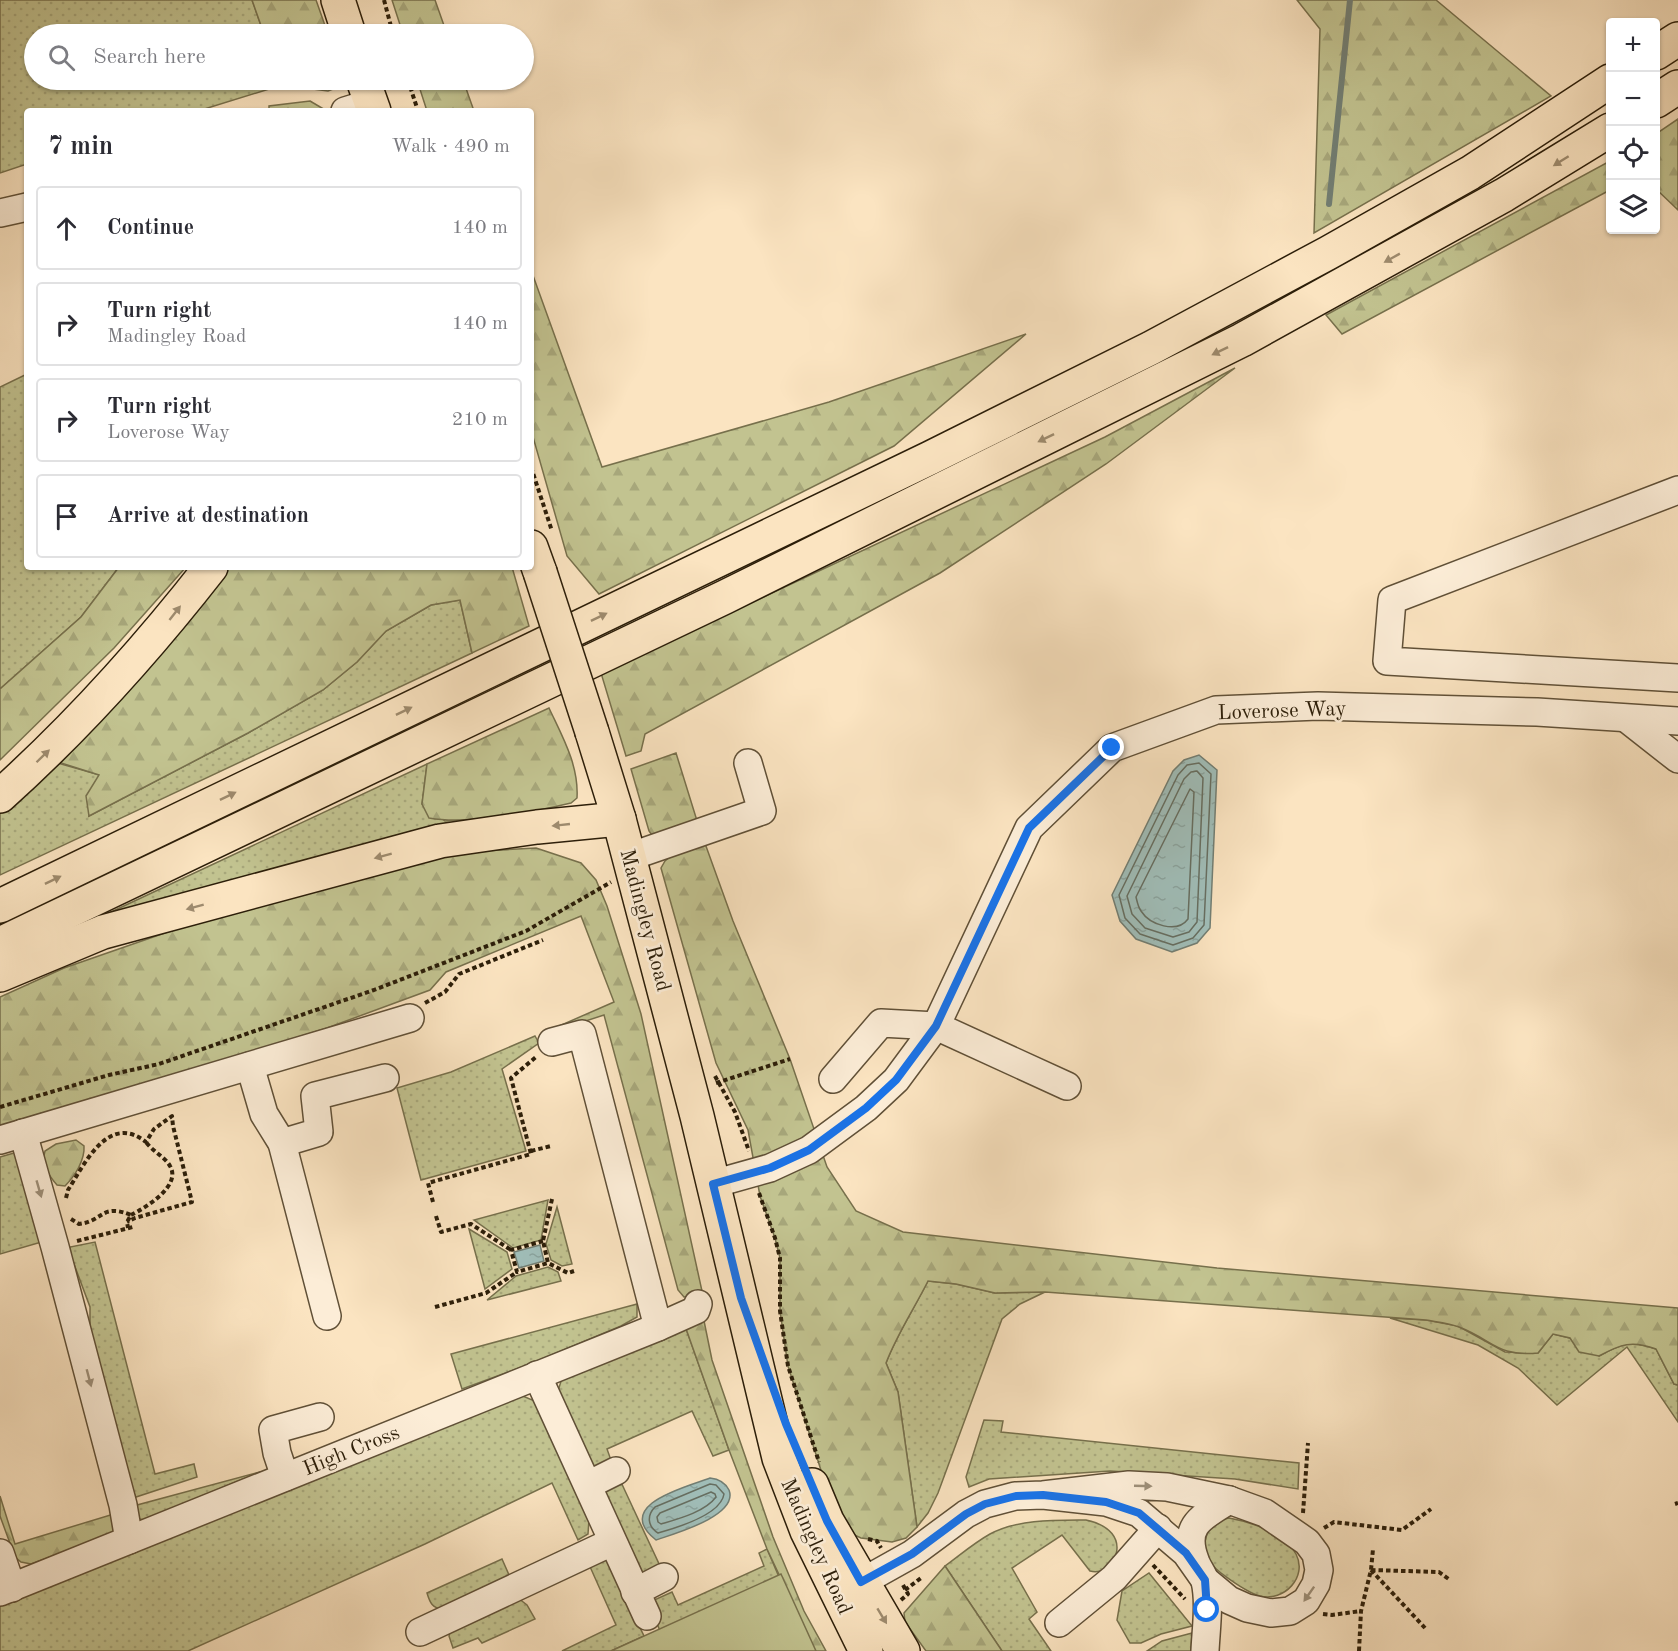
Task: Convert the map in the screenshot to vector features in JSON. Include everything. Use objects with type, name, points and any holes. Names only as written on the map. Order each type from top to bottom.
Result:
[{"type":"main road","points":[[338,0],[346,24]]},
{"type":"main road","points":[[1660,50],[1678,39]]},
{"type":"main road","points":[[0,906],[930,458],[1150,348],[1328,253],[1470,173],[1606,84]]},
{"type":"main road","points":[[1660,98],[1678,87]]},
{"type":"main road","points":[[0,944],[725,597],[1242,340],[1504,195],[1606,133]]},
{"type":"main road","name":"Madingley Road","points":[[541,551],[631,863],[690,1089],[779,1458],[807,1531],[850,1590],[903,1651]]},
{"type":"main road","points":[[0,796],[41,759],[105,694],[162,629],[209,570]]},
{"type":"main road","points":[[0,975],[103,932],[440,841],[537,827],[619,819]]},
{"type":"main road","name":"Madingley Road","points":[[850,1590],[866,1651]]},
{"type":"street","points":[[0,213],[24,208]]},
{"type":"street","points":[[1678,490],[1392,600],[1387,661],[1543,672],[1678,678]]},
{"type":"street","points":[[1537,712],[1543,672]]},
{"type":"street","name":"Loverose Way","points":[[713,1184],[770,1168],[809,1150],[866,1108],[896,1080],[936,1026],[1029,828],[1112,748],[1216,710],[1318,706],[1537,712],[1678,722]]},
{"type":"street","points":[[1627,719],[1678,759]]},
{"type":"street","points":[[631,863],[762,811],[748,763]]},
{"type":"street","points":[[129,1540],[123,1505],[56,1247],[12,1136],[410,1018]]},
{"type":"street","points":[[833,1079],[881,1023],[936,1026],[1068,1086]]},
{"type":"street","points":[[552,1042],[582,1034],[658,1327]]},
{"type":"street","points":[[250,1066],[264,1114],[282,1143],[327,1316]]},
{"type":"street","points":[[282,1143],[319,1132],[315,1096],[385,1078]]},
{"type":"street","name":"High Cross","points":[[6,1590],[658,1327],[696,1310],[698,1304]]},
{"type":"street","points":[[537,1375],[647,1616]]},
{"type":"street","points":[[285,1477],[273,1430],[320,1417]]},
{"type":"street","points":[[588,1485],[616,1471]]},
{"type":"street","points":[[850,1590],[912,1554],[966,1514],[985,1504],[1016,1496],[1129,1485],[1167,1486],[1229,1500],[1265,1513],[1306,1542],[1316,1554],[1319,1570],[1316,1584],[1306,1601],[1290,1611],[1271,1613],[1247,1608],[1229,1600],[1205,1580],[1186,1553],[1139,1513],[1106,1502],[1043,1495]]},
{"type":"street","points":[[1205,1651],[1207,1610],[1205,1580],[1195,1562],[1191,1532],[1197,1522],[1229,1500]]},
{"type":"street","points":[[1059,1623],[1114,1578],[1158,1528]]},
{"type":"street","points":[[420,1632],[612,1542]]},
{"type":"street","points":[[0,1553],[6,1590]]},
{"type":"street","points":[[635,1592],[664,1577]]},
{"type":"path","points":[[384,0],[390,24]]},
{"type":"path","points":[[411,90],[417,108]]},
{"type":"path","points":[[534,492],[541,551]]},
{"type":"path","points":[[0,1107],[109,1075],[159,1064],[375,990],[526,931],[631,863]]},
{"type":"path","points":[[410,1018],[422,1005],[445,992],[459,974],[543,940]]},
{"type":"path","points":[[531,1151],[511,1078],[552,1042]]},
{"type":"path","points":[[690,1089],[789,1059]]},
{"type":"path","points":[[127,1222],[192,1202],[172,1116],[154,1129],[146,1142]]},
{"type":"path","points":[[64,1206],[68,1190],[98,1144],[109,1136],[123,1134],[139,1137],[170,1166],[172,1176],[163,1194],[146,1208],[131,1215],[127,1222]]},
{"type":"path","points":[[433,1202],[428,1183],[531,1154],[531,1151],[551,1146]]},
{"type":"path","points":[[548,1263],[543,1241],[552,1199]]},
{"type":"path","points":[[67,1211],[69,1217],[79,1224],[90,1223],[106,1211],[118,1210],[131,1215]]},
{"type":"path","points":[[436,1216],[441,1232],[471,1224],[511,1250],[517,1272]]},
{"type":"path","points":[[56,1247],[131,1228],[127,1222]]},
{"type":"path","points":[[511,1250],[543,1241]]},
{"type":"path","points":[[435,1307],[486,1293],[517,1272],[548,1263],[568,1273],[574,1271]]},
{"type":"path","points":[[1303,1514],[1308,1443]]},
{"type":"path","points":[[1296,1508],[1309,1518]]},
{"type":"path","points":[[1324,1536],[1320,1531],[1334,1522],[1402,1530],[1431,1509]]},
{"type":"path","points":[[1359,1651],[1361,1611],[1371,1570],[1373,1549]]},
{"type":"path","points":[[1137,1552],[1156,1568],[1186,1601],[1207,1610]]},
{"type":"path","points":[[1371,1570],[1439,1572],[1450,1580]]},
{"type":"path","points":[[1371,1570],[1425,1628]]},
{"type":"path","points":[[905,1590],[929,1571]]},
{"type":"path","points":[[1319,1614],[1332,1615],[1361,1611]]},
{"type":"green space","points":[[0,0],[252,0],[260,24],[24,24],[24,90],[266,90],[208,108],[24,108],[24,165],[0,173]]},
{"type":"green space","points":[[252,0],[316,0],[324,24],[260,24]]},
{"type":"green space","points":[[392,0],[435,0],[443,24],[400,24]]},
{"type":"green space","points":[[1297,0],[1436,0],[1551,96],[1314,233],[1320,29]]},
{"type":"green space","points":[[420,90],[467,90],[473,108],[426,108]]},
{"type":"green space","points":[[310,101],[322,108],[269,108],[269,106]]},
{"type":"green space","points":[[1678,119],[1678,210],[1660,193],[1660,131]]},
{"type":"green space","points":[[1606,163],[1606,192],[1342,334],[1326,315]]},
{"type":"green space","points":[[534,278],[602,467],[829,402],[1026,334],[894,446],[599,594],[567,556],[534,440]]},
{"type":"green space","points":[[1235,368],[1106,464],[940,573],[645,734],[641,751],[626,756],[601,673],[1105,437]]},
{"type":"green space","points":[[24,375],[24,570],[117,570],[81,617],[0,689],[0,387]]},
{"type":"green space","points":[[117,570],[183,570],[114,648],[0,760],[0,689],[81,617]]},
{"type":"green space","points":[[220,570],[227,570],[154,661],[58,763],[100,775],[89,816],[248,733],[323,690],[357,662],[386,631],[431,605],[460,600],[472,653],[0,875],[0,810]]},
{"type":"green space","points":[[227,570],[513,570],[529,626],[472,653],[460,600],[431,605],[386,631],[357,662],[323,690],[248,733],[89,816],[86,796],[99,775],[58,762],[154,661]]},
{"type":"green space","points":[[549,708],[572,762],[577,798],[571,803],[481,819],[429,818],[422,804],[427,764]]},
{"type":"green space","points":[[676,753],[698,824],[733,921],[790,1059],[827,1167],[856,1211],[903,1232],[1217,1268],[1678,1308],[1678,1385],[1674,1384],[1656,1349],[1633,1344],[1620,1346],[1599,1356],[1579,1352],[1570,1338],[1553,1334],[1538,1353],[1524,1354],[1504,1350],[1455,1326],[1426,1320],[1045,1292],[995,1293],[956,1284],[928,1281],[886,1363],[898,1392],[917,1527],[906,1538],[892,1542],[861,1538],[850,1533],[831,1502],[788,1366],[780,1311],[780,1258],[760,1196],[748,1130],[716,1063],[661,868],[671,856],[649,831],[631,769]]},
{"type":"green space","points":[[427,764],[422,804],[445,821],[488,817],[487,822],[49,941]]},
{"type":"green space","points":[[536,848],[581,863],[596,880],[607,906],[641,1014],[702,1291],[693,1296],[684,1297],[678,1290],[604,1015],[552,1032],[550,1030],[614,1002],[581,916],[446,972],[430,990],[327,1028],[0,1130],[0,997],[64,968],[205,919],[462,852]]},
{"type":"green space","points":[[535,1036],[539,1043],[502,1069],[526,1151],[421,1180],[397,1088],[451,1072]]},
{"type":"green space","points":[[76,1140],[84,1146],[81,1162],[76,1173],[65,1186],[57,1185],[45,1165],[45,1151],[56,1144]]},
{"type":"green space","points":[[21,1151],[45,1241],[0,1254],[0,1157]]},
{"type":"green space","points":[[548,1200],[541,1240],[513,1248],[474,1220]]},
{"type":"green space","points":[[557,1207],[572,1264],[562,1266],[551,1260],[546,1244]]},
{"type":"green space","points":[[469,1229],[507,1252],[512,1269],[485,1289]]},
{"type":"green space","points":[[95,1242],[155,1474],[194,1464],[197,1477],[136,1497],[126,1478],[90,1330],[90,1307],[71,1256],[70,1247]]},
{"type":"green space","points":[[548,1267],[558,1272],[561,1281],[487,1300],[516,1276]]},
{"type":"green space","points":[[928,1281],[956,1284],[995,1293],[1045,1292],[1020,1304],[1002,1319],[938,1493],[928,1513],[917,1527],[898,1392],[886,1363]]},
{"type":"green space","points":[[637,1304],[637,1317],[621,1326],[530,1364],[462,1389],[451,1354]]},
{"type":"green space","points":[[703,1316],[712,1360],[773,1537],[804,1611],[826,1651],[815,1651],[767,1549],[729,1450],[684,1323]]},
{"type":"green space","points":[[1390,1318],[1426,1320],[1458,1326],[1505,1352],[1538,1353],[1553,1334],[1570,1338],[1599,1356],[1633,1344],[1656,1349],[1674,1384],[1678,1385],[1678,1422],[1627,1347],[1557,1405],[1518,1368],[1478,1345]]},
{"type":"green space","points":[[684,1323],[729,1450],[713,1456],[692,1411],[607,1449],[612,1463],[592,1472],[558,1391],[562,1378]]},
{"type":"green space","points":[[518,1394],[537,1402],[589,1519],[588,1534],[578,1540],[552,1483],[425,1544],[188,1651],[0,1651],[0,1599]]},
{"type":"green space","points":[[984,1420],[1003,1421],[1001,1432],[1299,1463],[1298,1489],[1235,1479],[1110,1471],[989,1479],[969,1487],[966,1477]]},
{"type":"green space","points":[[260,1472],[144,1520],[135,1518],[126,1508]]},
{"type":"green space","points":[[620,1480],[660,1566],[639,1576],[600,1489]]},
{"type":"green space","points":[[0,1496],[15,1544],[117,1513],[116,1530],[111,1535],[31,1564],[21,1562],[15,1557],[0,1516]]},
{"type":"green space","points":[[1229,1518],[1247,1522],[1276,1534],[1291,1547],[1299,1563],[1299,1571],[1292,1586],[1277,1595],[1260,1596],[1244,1589],[1214,1567],[1206,1556],[1204,1545],[1211,1525]]},
{"type":"green space","points":[[1086,1520],[1102,1526],[1112,1534],[1116,1543],[1113,1561],[1107,1568],[1090,1571],[1062,1535],[1012,1568],[1037,1612],[1029,1619],[1051,1651],[1002,1651],[945,1566],[978,1541],[1012,1525],[1037,1521]]},
{"type":"green space","points":[[767,1549],[779,1577],[660,1631],[650,1606],[652,1601],[672,1592],[678,1605],[764,1566],[759,1553]]},
{"type":"green space","points":[[599,1555],[607,1560],[644,1636],[611,1651],[562,1651],[616,1625],[587,1560]]},
{"type":"green space","points":[[502,1559],[509,1575],[504,1581],[444,1610],[437,1608],[431,1602],[427,1593]]},
{"type":"green space","points":[[945,1566],[1002,1651],[926,1651],[905,1622],[904,1613]]},
{"type":"green space","points":[[1149,1573],[1192,1626],[1161,1634],[1141,1643],[1130,1643],[1117,1620],[1122,1591]]},
{"type":"green space","points":[[781,1574],[816,1651],[611,1651]]},
{"type":"green space","points":[[518,1598],[527,1605],[535,1619],[482,1643],[478,1638],[453,1648],[449,1636],[451,1628]]},
{"type":"green space","points":[[1192,1633],[1191,1651],[1147,1651],[1162,1641]]},
{"type":"water","points":[[1199,755],[1217,770],[1210,928],[1197,943],[1172,952],[1136,939],[1120,921],[1112,895],[1173,771],[1184,760]]},
{"type":"water","points":[[540,1245],[544,1261],[519,1268],[514,1252]]},
{"type":"water","points":[[710,1478],[721,1481],[729,1490],[729,1499],[724,1508],[703,1523],[656,1540],[645,1528],[642,1517],[647,1507],[671,1492]]},
{"type":"waterway","points":[[1329,204],[1350,0]]},
{"type":"route","points":[[1112,748],[1029,828],[936,1026],[896,1080],[866,1108],[809,1150],[770,1168],[713,1184],[741,1298],[786,1424],[827,1521],[861,1582],[912,1554],[966,1514],[985,1504],[1016,1496],[1043,1495],[1106,1502],[1139,1513],[1186,1553],[1205,1580],[1207,1610]]}]
